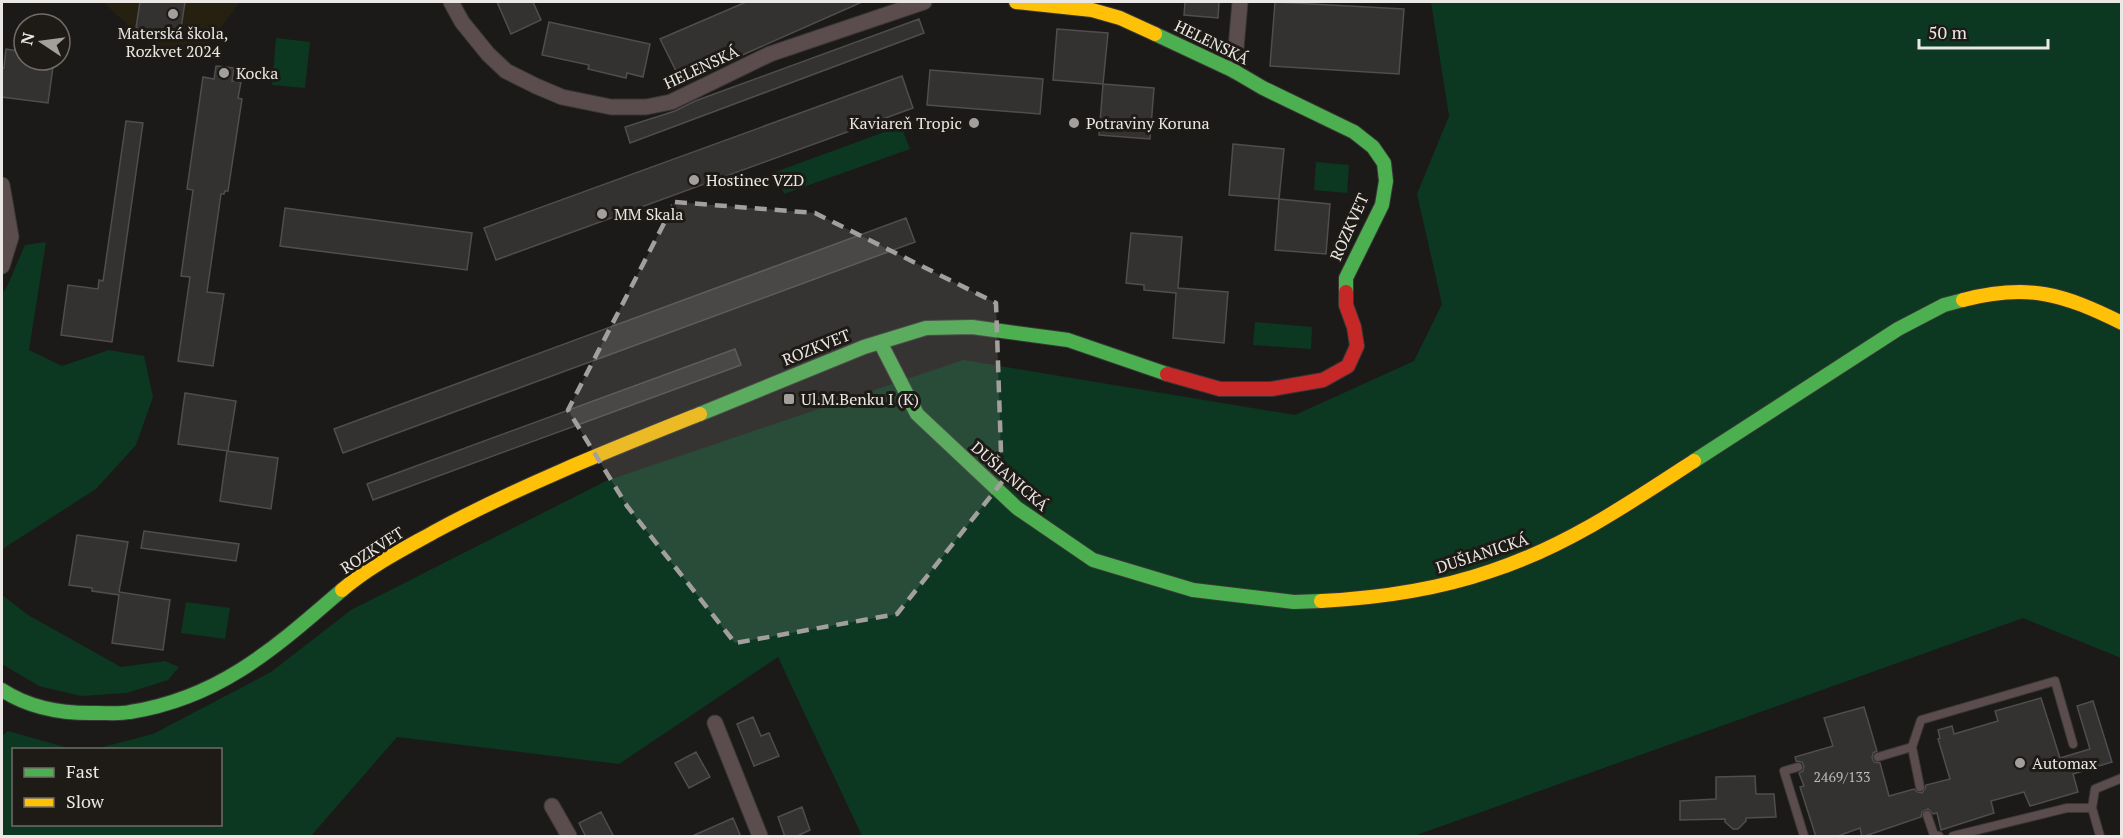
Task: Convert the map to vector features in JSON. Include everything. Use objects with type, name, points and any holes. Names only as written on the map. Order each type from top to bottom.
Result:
[{"type":"street","name":"HELENSKÁ","points":[[451,2],[462,22],[488,54],[506,71],[562,97],[611,107],[646,107],[671,102],[770,54],[924,2]]},
{"type":"street","name":"HELENSKÁ","points":[[1016,2],[1092,10],[1109,15],[1234,71],[1255,83]]},
{"type":"street","points":[[1234,71],[1240,2]]},
{"type":"street","name":"ROZKVET","points":[[2,690],[10,696],[40,707],[69,714],[130,712],[195,695],[238,673],[280,645],[347,586],[385,559],[471,512],[572,466],[880,342],[926,328],[972,327],[1068,340],[1173,376],[1220,389],[1271,389],[1323,380],[1348,366],[1357,346],[1354,327],[1346,305],[1346,278],[1382,205],[1386,182],[1384,163],[1373,147],[1354,132],[1255,83]]},
{"type":"street","points":[[2,184],[11,237],[2,266]]},
{"type":"street","name":"DUŠIANICKÁ","points":[[880,342],[917,414],[1017,508],[1093,560],[1193,591],[1294,602],[1372,598],[1443,585],[1492,571],[1541,551],[1616,511],[1898,329],[1944,304],[1987,294],[2031,291],[2081,303],[2121,323]]},
{"type":"street","points":[[715,723],[760,837]]},
{"type":"street","points":[[552,806],[569,837]]},
{"type":"lane","points":[[1920,787],[1912,747],[1921,720],[2055,681],[2073,744]]},
{"type":"lane","points":[[1878,757],[1912,747]]},
{"type":"lane","points":[[1798,768],[1784,771],[1804,837]]},
{"type":"lane","points":[[2100,837],[2092,808],[2095,789],[2121,778]]},
{"type":"lane","points":[[1953,837],[2067,808],[2092,808]]},
{"type":"lane","points":[[1927,815],[1934,835],[1939,837]]},
{"type":"highlighted area","points":[[675,202],[815,213],[996,303],[1002,482],[897,614],[735,643],[627,506],[568,410]]},
{"type":"shaded area","name":"Materská škola, Rozkvet 2024","points":[[103,2],[240,2],[207,46],[159,46],[134,38],[136,28],[130,27]]},
{"type":"green space","points":[[1431,2],[2121,2],[2121,658],[2023,618],[1414,836],[862,836],[778,657],[619,764],[397,737],[311,836],[2,836],[2,736],[8,731],[68,748],[12,748],[12,826],[222,826],[222,748],[99,748],[153,734],[271,672],[351,610],[606,481],[963,360],[1295,415],[1414,361],[1442,304],[1417,194],[1449,116]]},
{"type":"green space","points":[[276,38],[310,42],[305,88],[272,85]]},
{"type":"green space","points":[[901,126],[910,149],[784,194],[775,172]]},
{"type":"green space","points":[[1316,162],[1349,165],[1347,193],[1314,190]]},
{"type":"green space","points":[[46,242],[29,350],[62,366],[109,350],[144,356],[153,397],[136,445],[96,489],[4,548],[2,553],[2,292],[6,289],[25,245]]},
{"type":"green space","points":[[1255,322],[1312,327],[1311,349],[1253,345]]},
{"type":"green space","points":[[2,595],[28,615],[121,667],[165,661],[179,667],[168,680],[127,693],[81,696],[39,686],[2,664]]},
{"type":"green space","points":[[186,602],[230,608],[225,639],[181,633]]},
{"type":"building","points":[[140,2],[185,2],[180,35],[136,28]]},
{"type":"building","points":[[497,2],[533,2],[541,20],[511,34]]},
{"type":"building","points":[[746,2],[862,2],[731,60],[680,79],[660,39]]},
{"type":"building","points":[[1185,2],[1219,2],[1218,18],[1184,15]]},
{"type":"building","points":[[1275,2],[1404,9],[1399,74],[1270,66]]},
{"type":"building","points":[[919,19],[924,33],[630,143],[625,127],[675,111],[695,101]]},
{"type":"building","points":[[549,22],[650,44],[643,77],[627,73],[626,78],[588,69],[589,65],[542,55]]},
{"type":"building","points":[[1057,29],[1108,33],[1103,84],[1053,80]]},
{"type":"building","points":[[6,49],[12,50],[12,72],[52,72],[48,103],[2,97],[2,68],[4,68]]},
{"type":"building","points":[[216,66],[234,68],[232,81],[241,82],[238,98],[242,99],[228,191],[221,194],[207,292],[224,294],[213,366],[178,361],[190,277],[181,276],[193,190],[187,189],[203,77],[214,79]]},
{"type":"building","points":[[930,70],[1043,79],[1040,114],[927,105]]},
{"type":"building","points":[[902,76],[913,108],[496,260],[484,228]]},
{"type":"building","points":[[1103,84],[1154,88],[1150,139],[1099,135]]},
{"type":"building","points":[[126,121],[143,123],[112,342],[61,335],[68,285],[98,289],[99,280],[103,281]]},
{"type":"building","points":[[1233,144],[1284,149],[1279,199],[1229,195]]},
{"type":"building","points":[[1279,199],[1330,204],[1326,254],[1275,250]]},
{"type":"building","points":[[285,208],[472,233],[467,270],[280,246]]},
{"type":"building","points":[[906,218],[915,242],[343,453],[334,429]]},
{"type":"building","points":[[1131,233],[1182,237],[1178,288],[1228,292],[1224,343],[1173,338],[1176,293],[1144,290],[1144,285],[1126,283]]},
{"type":"building","points":[[735,349],[741,365],[373,500],[367,484]]},
{"type":"building","points":[[185,393],[236,401],[228,451],[178,444]]},
{"type":"building","points":[[227,451],[278,458],[271,509],[220,501]]},
{"type":"building","points":[[144,531],[239,544],[236,561],[141,548]]},
{"type":"building","points":[[77,535],[128,542],[119,592],[170,600],[163,650],[112,643],[119,595],[69,585]]},
{"type":"building","points":[[2041,698],[2060,758],[2090,749],[2077,706],[2093,701],[2112,762],[2073,774],[2078,792],[2030,806],[2024,792],[1991,801],[1994,813],[1941,830],[1937,813],[1933,814],[1928,809],[1922,812],[1921,817],[1862,837],[1860,828],[1835,837],[1816,837],[1800,787],[1804,786],[1799,773],[1803,771],[1804,766],[1802,762],[1796,761],[1795,757],[1833,746],[1824,718],[1864,707],[1877,751],[1873,753],[1872,758],[1874,762],[1880,763],[1889,796],[1914,789],[1922,793],[1926,785],[1950,779],[1938,739],[1940,738],[1938,730],[1952,726],[1954,734],[1998,721],[1995,711]]},
{"type":"building","points":[[753,717],[761,736],[769,733],[779,756],[754,766],[737,724]]},
{"type":"building","points":[[696,752],[710,777],[689,788],[675,763]]},
{"type":"building","points":[[1755,776],[1756,794],[1774,794],[1776,817],[1746,818],[1738,829],[1733,829],[1725,822],[1725,819],[1680,820],[1680,801],[1716,799],[1716,777]]},
{"type":"building","points":[[802,807],[810,830],[795,837],[785,837],[778,817]]},
{"type":"building","points":[[601,812],[614,837],[586,837],[579,823]]},
{"type":"building","points":[[733,818],[741,837],[690,837]]},
{"type":"traffic: fast","points":[[1155,34],[1354,132],[1373,147],[1384,163],[1386,181],[1382,205],[1346,278],[1346,292]]},
{"type":"traffic: fast","points":[[1694,461],[1898,329],[1944,305],[1963,300]]},
{"type":"traffic: fast","points":[[700,414],[864,347],[926,328],[972,327],[1068,340],[1167,374]]},
{"type":"traffic: fast","points":[[880,342],[917,414],[1017,508],[1093,560],[1193,590],[1294,602],[1321,601]]},
{"type":"traffic: fast","points":[[2,690],[36,706],[73,712],[122,713],[162,705],[192,695],[245,667],[294,631],[342,590]]},
{"type":"traffic: slow","points":[[1016,2],[1092,10],[1120,18],[1155,34]]},
{"type":"traffic: slow","points":[[1963,300],[2007,292],[2045,294],[2082,305],[2122,323]]},
{"type":"traffic: slow","points":[[342,590],[386,559],[466,515],[565,469],[700,414]]},
{"type":"traffic: slow","points":[[1321,601],[1364,598],[1428,588],[1470,578],[1518,561],[1545,550],[1596,523],[1694,461]]},
{"type":"traffic: jam","points":[[1167,374],[1220,389],[1271,389],[1323,380],[1348,366],[1357,346],[1354,327],[1346,305],[1346,292]]},
{"type":"place","name":"Materská škola, Rozkvet 2024","points":[[173,14]]},
{"type":"place","name":"Kocka","points":[[224,73]]},
{"type":"place","name":"Kaviareň Tropic","points":[[974,123]]},
{"type":"place","name":"Potraviny Koruna","points":[[1074,123]]},
{"type":"place","name":"Hostinec VZD","points":[[694,180]]},
{"type":"place","name":"MM Skala","points":[[602,214]]},
{"type":"place","name":"Ul.M.Benku I (K)","points":[[789,399]]},
{"type":"place","name":"Automax","points":[[2020,763]]}]
